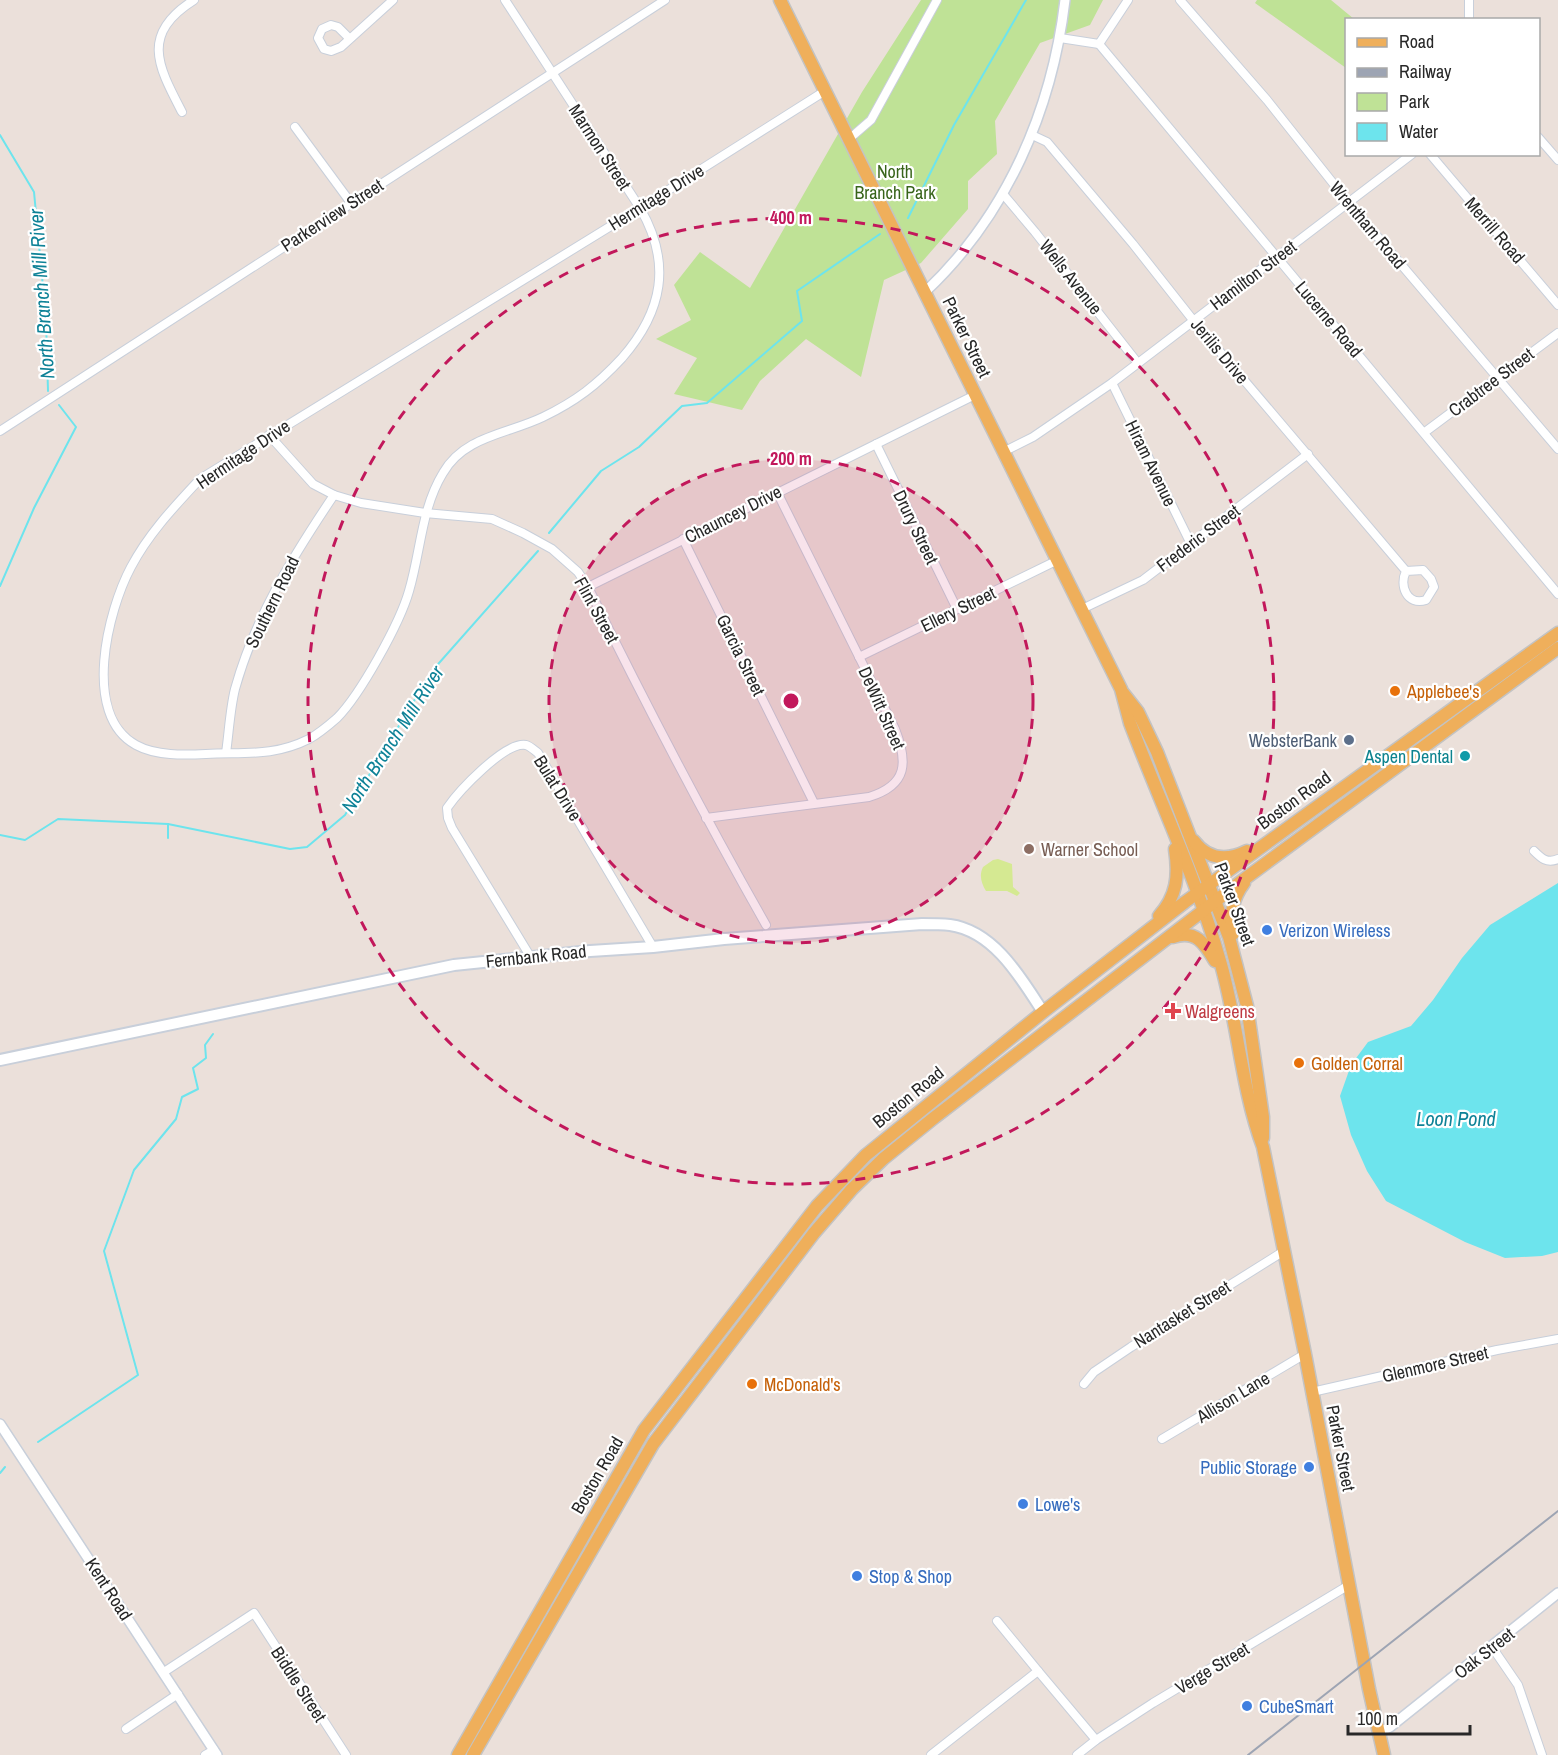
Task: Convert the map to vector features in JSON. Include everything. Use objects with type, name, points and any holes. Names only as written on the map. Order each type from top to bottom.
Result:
[{"type":"main road","name":"Parker Street","points":[[784,2],[825,91],[1121,689],[1138,712],[1151,739],[1216,901],[1241,979],[1250,1024],[1263,1117],[1263,1147]]},
{"type":"main road","name":"Boston Road","points":[[458,1755],[644,1430],[817,1206],[866,1155],[1043,1012],[1197,894],[1558,633]]},
{"type":"main road","name":"Boston Road","points":[[473,1755],[653,1444],[832,1210],[862,1179],[895,1149],[1256,870],[1558,648]]},
{"type":"main road","name":"Parker Street","points":[[1121,689],[1130,723],[1204,911],[1225,977],[1254,1119],[1263,1147],[1369,1689],[1384,1755]]},
{"type":"main road","points":[[1140,937],[1172,899],[1177,886],[1178,873],[1171,828]]},
{"type":"main road","points":[[1187,828],[1196,844],[1204,851],[1224,858],[1239,855],[1280,833]]},
{"type":"main road","points":[[1241,979],[1232,927],[1232,909],[1242,886],[1256,870]]},
{"type":"main road","name":"Fernbank Road","points":[[0,1060],[454,965],[530,956],[653,948],[724,939],[922,924],[952,925],[975,934],[994,947],[1020,977],[1043,1012]]},
{"type":"main road","points":[[1164,942],[1178,935],[1194,936],[1204,943],[1225,977]]},
{"type":"street","points":[[182,112],[161,72],[158,49],[168,21],[194,0]]},
{"type":"street","points":[[350,39],[393,0]]},
{"type":"street","name":"Marmon Street","points":[[425,513],[442,474],[451,461],[465,448],[480,440],[539,419],[580,398],[600,382],[635,343],[650,320],[658,295],[661,272],[656,244],[640,208],[505,0]]},
{"type":"street","name":"Parkerview Street","points":[[0,431],[665,0]]},
{"type":"street","points":[[849,139],[871,120],[937,0]]},
{"type":"street","points":[[925,292],[949,269],[977,235],[1003,194],[1032,135],[1053,70],[1065,0]]},
{"type":"street","points":[[1060,39],[1099,44],[1128,0]]},
{"type":"street","name":"Wrentham Road","points":[[1180,0],[1267,100],[1348,202],[1558,449]]},
{"type":"street","points":[[1469,0],[1469,18]]},
{"type":"street","name":"Lucerne Road","points":[[1099,44],[1558,594]]},
{"type":"street","name":"Hermitage Drive","points":[[425,513],[409,592],[377,659],[337,718],[311,738],[283,750],[261,754],[178,754],[154,752],[135,745],[120,732],[111,717],[105,693],[104,659],[111,621],[131,567],[162,520],[200,479],[640,208],[825,91]]},
{"type":"street","points":[[295,127],[351,203]]},
{"type":"street","name":"Jerilis Drive","points":[[1032,135],[1047,142],[1133,244],[1193,320],[1406,571]]},
{"type":"street","points":[[1540,138],[1558,160]]},
{"type":"street","name":"Hamilton Street","points":[[1003,452],[1033,437],[1112,382],[1409,156]]},
{"type":"street","name":"Merrill Road","points":[[1432,156],[1558,306]]},
{"type":"street","name":"Wells Avenue","points":[[1003,194],[1137,362]]},
{"type":"street","name":"Crabtree Street","points":[[1425,432],[1497,376],[1558,333]]},
{"type":"street","name":"Hiram Avenue","points":[[1112,382],[1191,544]]},
{"type":"street","name":"Chauncey Drive","points":[[588,586],[975,395]]},
{"type":"street","name":"Flint Street","points":[[269,435],[313,484],[334,495],[361,503],[425,513],[492,519],[552,549],[578,572],[588,586],[652,717],[766,925]]},
{"type":"street","name":"Drury Street","points":[[876,444],[957,609]]},
{"type":"street","name":"Frederic Street","points":[[1082,609],[1143,580],[1308,454]]},
{"type":"street","name":"DeWitt Street","points":[[706,818],[869,796],[880,793],[896,783],[902,774],[903,748],[777,492]]},
{"type":"street","name":"Southern Road","points":[[226,753],[235,690],[254,633],[297,551],[334,495]]},
{"type":"street","name":"Garcia Street","points":[[684,539],[814,803]]},
{"type":"street","name":"Ellery Street","points":[[859,657],[1058,560]]},
{"type":"street","points":[[1423,570],[1431,579],[1434,587],[1426,600],[1413,601],[1406,594],[1402,580],[1406,571],[1423,570]]},
{"type":"street","name":"Bulat Drive","points":[[530,956],[452,828],[447,808],[452,800],[488,765],[518,745],[527,745],[538,753],[653,948]]},
{"type":"street","points":[[1534,851],[1544,860],[1558,860]]},
{"type":"street","name":"Nantasket Street","points":[[1084,1384],[1094,1372],[1131,1347],[1284,1251]]},
{"type":"street","name":"Glenmore Street","points":[[1312,1392],[1558,1338]]},
{"type":"street","name":"Allison Lane","points":[[1162,1439],[1305,1354]]},
{"type":"street","name":"Kent Road","points":[[0,1424],[164,1672],[212,1753]]},
{"type":"street","name":"Verge Street","points":[[1077,1755],[1153,1703],[1349,1585]]},
{"type":"street","name":"Oak Street","points":[[1380,1732],[1390,1727],[1558,1593]]},
{"type":"street","name":"Biddle Street","points":[[164,1672],[254,1613],[346,1755]]},
{"type":"street","points":[[997,1621],[1096,1740]]},
{"type":"street","points":[[1492,1647],[1518,1685],[1542,1755]]},
{"type":"street","points":[[931,1755],[1038,1671]]},
{"type":"street","points":[[126,1729],[178,1694]]},
{"type":"green space","name":"North Branch Park","points":[[921,0],[1103,0],[1090,25],[1040,43],[995,121],[997,154],[968,181],[968,209],[921,263],[884,280],[861,377],[806,339],[760,381],[742,410],[674,394],[697,358],[656,339],[691,320],[674,285],[700,252],[750,288],[862,92]]},
{"type":"green space","points":[[1257,0],[1331,0],[1353,18],[1345,18],[1345,67],[1255,3]]},
{"type":"green space","points":[[998,859],[1012,864],[1013,887],[1020,893],[1017,896],[1007,891],[986,891],[984,888],[981,876],[983,867]]},
{"type":"water","name":"Loon Pond","points":[[1558,883],[1558,1252],[1542,1256],[1505,1258],[1465,1242],[1386,1201],[1367,1171],[1351,1135],[1340,1096],[1351,1065],[1368,1042],[1411,1026],[1490,925]]},
{"type":"waterway","name":"North Branch Mill River","points":[[908,218],[954,125],[1026,0]]},
{"type":"waterway","name":"North Branch Mill River","points":[[0,135],[34,192],[46,319],[48,391]]},
{"type":"waterway","name":"North Branch Mill River","points":[[549,533],[601,471],[639,447],[682,406],[707,403],[802,321],[797,291],[880,234]]},
{"type":"waterway","name":"North Branch Mill River","points":[[0,586],[34,508],[76,427],[59,405]]},
{"type":"waterway","name":"North Branch Mill River","points":[[0,835],[25,840],[58,819],[168,824],[290,849],[307,847],[345,815],[432,671],[538,551]]},
{"type":"waterway","points":[[168,824],[168,838]]},
{"type":"waterway","points":[[38,1442],[138,1375],[104,1251],[134,1170],[176,1119],[182,1097],[198,1089],[193,1068],[206,1058],[205,1045],[213,1034]]},
{"type":"waterway","points":[[0,1473],[5,1467]]},
{"type":"railway","points":[[1248,1755],[1558,1511]]},
{"type":"place","name":"Applebee's","points":[[1395,691]]},
{"type":"place","name":"WebsterBank","points":[[1349,740]]},
{"type":"place","name":"Aspen Dental","points":[[1465,756]]},
{"type":"place","name":"Warner School","points":[[1029,849]]},
{"type":"place","name":"Verizon Wireless","points":[[1267,930]]},
{"type":"place","name":"Walgreens","points":[[1173,1011]]},
{"type":"place","name":"Golden Corral","points":[[1299,1063]]},
{"type":"place","name":"McDonald's","points":[[752,1384]]},
{"type":"place","name":"Public Storage","points":[[1309,1467]]},
{"type":"place","name":"Lowe's","points":[[1023,1504]]},
{"type":"place","name":"Stop & Shop","points":[[857,1576]]},
{"type":"place","name":"CubeSmart","points":[[1247,1706]]}]
